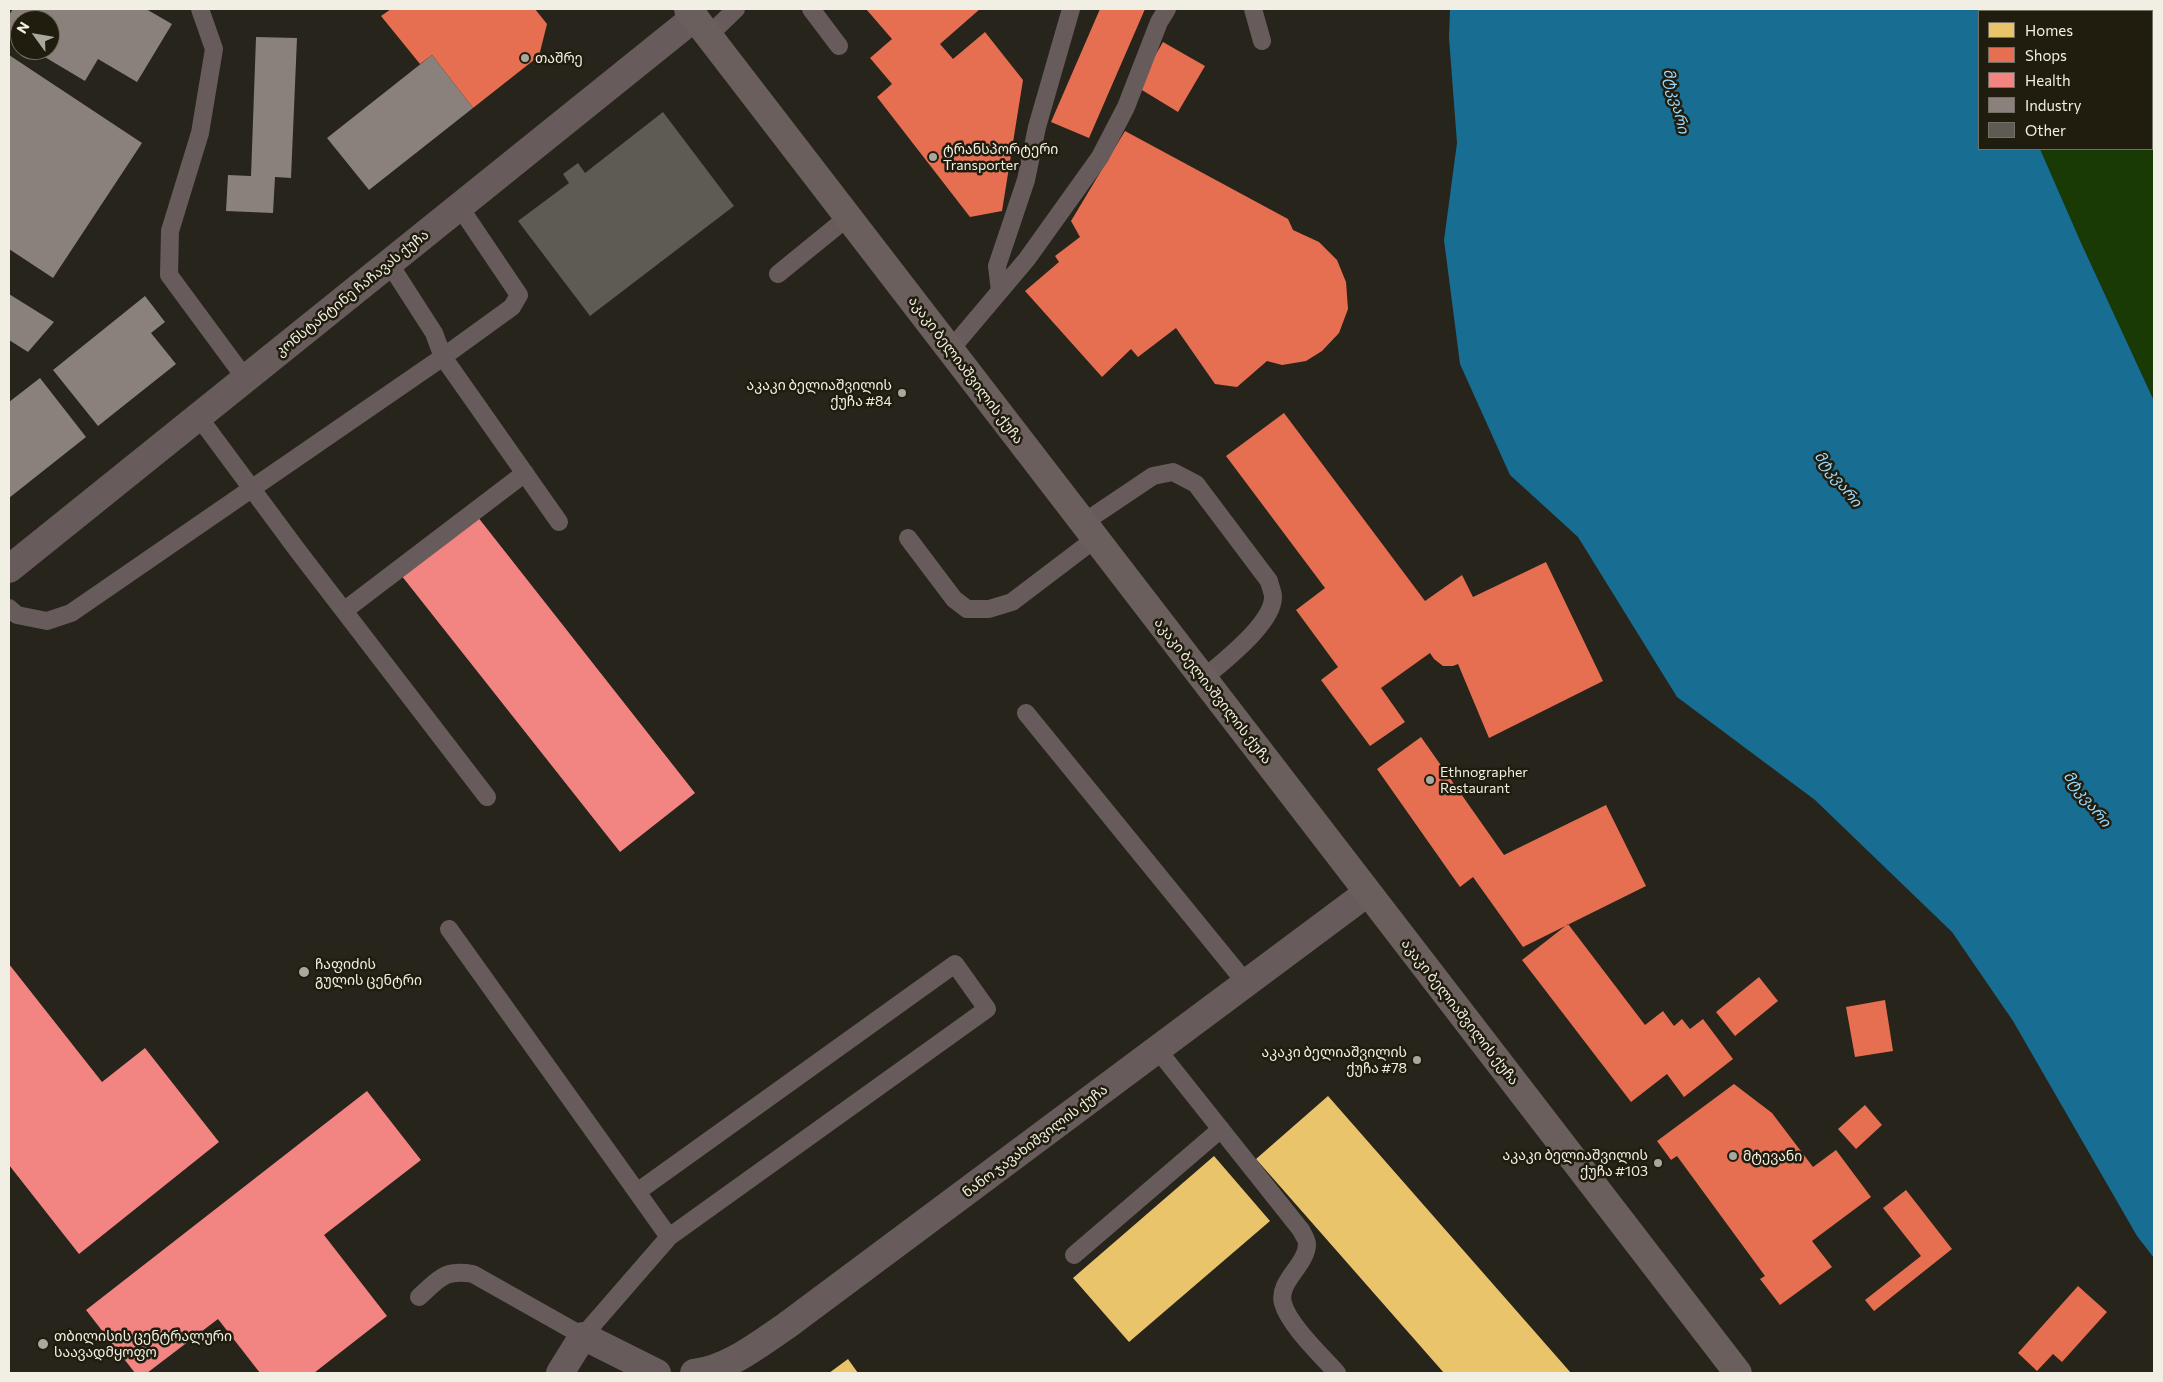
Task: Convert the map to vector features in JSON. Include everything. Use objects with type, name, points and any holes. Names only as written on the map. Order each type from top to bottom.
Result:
[{"type":"main road","name":"აკაკი ბელიაშვილის ქუჩა","points":[[697,20],[1738,1373]]},
{"type":"street","name":"კონსტანტინე ჩაჩავას ქუჩა","points":[[9,569],[459,206],[697,20]]},
{"type":"street","name":"ნანო ჯავახიშვილის ქუჩა","points":[[694,1373],[712,1371],[750,1350],[786,1326],[1368,893]]},
{"type":"street","points":[[560,1373],[583,1336],[657,1373]]},
{"type":"lane","points":[[200,9],[214,49],[200,134],[170,231],[168,274],[246,378]]},
{"type":"lane","points":[[697,20],[736,9]]},
{"type":"lane","points":[[811,9],[839,46]]},
{"type":"lane","points":[[1000,291],[997,266],[1026,180],[1037,127],[1071,9]]},
{"type":"lane","points":[[950,349],[1027,259],[1100,157],[1126,107],[1159,22],[1167,9]]},
{"type":"lane","points":[[1252,9],[1262,41]]},
{"type":"lane","points":[[9,608],[16,615],[47,622],[71,613],[443,357],[512,307],[519,295],[459,206]]},
{"type":"lane","points":[[778,274],[848,216]]},
{"type":"lane","points":[[389,263],[434,333],[443,357],[559,522]]},
{"type":"lane","points":[[198,416],[298,551],[487,797]]},
{"type":"lane","points":[[908,538],[954,599],[967,609],[989,608],[1012,602],[1089,531],[1153,476],[1172,472],[1196,484],[1269,581],[1273,597],[1268,614],[1258,629],[1203,679]]},
{"type":"lane","points":[[345,610],[525,473]]},
{"type":"lane","points":[[1026,713],[1246,983]]},
{"type":"lane","points":[[449,929],[669,1237]]},
{"type":"lane","points":[[419,1297],[444,1276],[457,1272],[473,1274],[583,1336],[669,1237],[987,1009],[955,964],[637,1192]]},
{"type":"lane","points":[[1157,1049],[1301,1230],[1308,1243],[1305,1254],[1282,1297],[1283,1304],[1290,1319],[1336,1373]]},
{"type":"lane","points":[[1074,1255],[1221,1129]]},
{"type":"green space","points":[[2154,9],[2154,401],[2040,150],[2153,150],[2153,10],[1980,10]]},
{"type":"water","name":"მტკვარი","points":[[1450,9],[1980,9],[1978,10],[1978,150],[2040,150],[2154,401],[2154,1258],[2137,1236],[2013,1021],[1952,932],[1815,800],[1677,697],[1578,537],[1510,475],[1460,364],[1444,240],[1457,143],[1449,38]]},
{"type":"building: Homes","points":[[1328,1096],[1571,1373],[1444,1373],[1256,1159]]},
{"type":"building: Homes","points":[[1214,1156],[1270,1221],[1129,1342],[1073,1278]]},
{"type":"building: Homes","points":[[848,1359],[858,1373],[829,1373]]},
{"type":"building: Shops","points":[[391,9],[535,9],[547,24],[539,56],[473,108],[432,55],[420,64],[381,16]]},
{"type":"building: Shops","points":[[866,9],[980,9],[940,44],[953,59],[985,32],[1023,80],[1002,211],[970,217],[877,97],[892,84],[870,58],[892,39]]},
{"type":"building: Shops","points":[[1100,9],[1145,9],[1089,138],[1051,122]]},
{"type":"building: Shops","points":[[1163,42],[1205,66],[1178,112],[1137,87]]},
{"type":"building: Shops","points":[[1125,131],[1288,219],[1293,230],[1319,242],[1337,260],[1346,282],[1348,309],[1339,333],[1322,351],[1306,361],[1282,365],[1267,361],[1237,387],[1215,384],[1176,328],[1138,357],[1131,349],[1102,377],[1025,291],[1059,262],[1055,256],[1080,237],[1071,221]]},
{"type":"building: Shops","points":[[1284,413],[1425,601],[1462,575],[1473,597],[1546,562],[1603,681],[1489,738],[1458,664],[1443,666],[1430,653],[1381,688],[1405,722],[1370,746],[1321,680],[1338,667],[1296,610],[1325,588],[1226,456]]},
{"type":"building: Shops","points":[[1421,737],[1504,855],[1606,805],[1646,886],[1523,947],[1473,877],[1460,887],[1377,769]]},
{"type":"building: Shops","points":[[1568,924],[1645,1025],[1663,1011],[1674,1026],[1682,1019],[1690,1029],[1703,1019],[1733,1059],[1684,1097],[1667,1074],[1631,1102],[1522,960]]},
{"type":"building: Shops","points":[[1759,977],[1778,1001],[1735,1036],[1716,1012]]},
{"type":"building: Shops","points":[[1885,1000],[1893,1051],[1855,1057],[1846,1007]]},
{"type":"building: Shops","points":[[1734,1084],[1772,1113],[1813,1167],[1836,1150],[1871,1197],[1812,1241],[1832,1267],[1780,1305],[1760,1279],[1765,1276],[1677,1156],[1671,1160],[1657,1141]]},
{"type":"building: Shops","points":[[1865,1105],[1882,1125],[1856,1149],[1838,1129]]},
{"type":"building: Shops","points":[[1906,1190],[1952,1249],[1874,1311],[1865,1300],[1921,1256],[1883,1208]]},
{"type":"building: Shops","points":[[2078,1286],[2107,1312],[2062,1362],[2053,1354],[2037,1371],[2018,1353]]},
{"type":"building: Health","points":[[477,516],[695,793],[620,852],[401,575]]},
{"type":"building: Health","points":[[9,964],[102,1082],[145,1048],[219,1142],[79,1254],[9,1165]]},
{"type":"building: Health","points":[[367,1091],[421,1160],[324,1235],[387,1316],[314,1373],[260,1373],[218,1319],[147,1373],[135,1373],[86,1310]]},
{"type":"building: Industry","points":[[146,9],[172,24],[137,82],[98,59],[85,81],[50,60],[60,60],[60,10],[12,10]]},
{"type":"building: Industry","points":[[10,14],[10,37],[9,36]]},
{"type":"building: Industry","points":[[256,37],[297,38],[291,178],[275,177],[273,213],[226,211],[228,175],[251,176]]},
{"type":"building: Industry","points":[[9,55],[10,60],[17,60],[142,143],[53,278],[9,249]]},
{"type":"building: Industry","points":[[432,55],[473,108],[369,190],[327,138]]},
{"type":"building: Industry","points":[[9,294],[54,322],[28,352],[9,340]]},
{"type":"building: Industry","points":[[145,296],[165,322],[151,333],[176,364],[98,426],[53,370]]},
{"type":"building: Industry","points":[[40,378],[86,437],[9,498],[9,402]]},
{"type":"building: Other","points":[[663,112],[734,206],[590,316],[518,221],[569,183],[563,174],[578,163],[585,173]]},
{"type":"place","name":"თაშრე","points":[[525,58]]},
{"type":"place","name":"ტრანსპორტერი Transporter","points":[[933,157]]},
{"type":"place","name":"აკაკი ბელიაშვილის ქუჩა #84","points":[[902,393]]},
{"type":"place","name":"Ethnographer Restaurant","points":[[1430,780]]},
{"type":"place","name":"ჩაფიძის გულის ცენტრი","points":[[304,972]]},
{"type":"place","name":"აკაკი ბელიაშვილის ქუჩა #78","points":[[1417,1060]]},
{"type":"place","name":"მტევანი","points":[[1733,1156]]},
{"type":"place","name":"აკაკი ბელიაშვილის ქუჩა #103","points":[[1658,1163]]},
{"type":"place","name":"თბილისის ცენტრალური საავადმყოფო","points":[[43,1344]]}]
